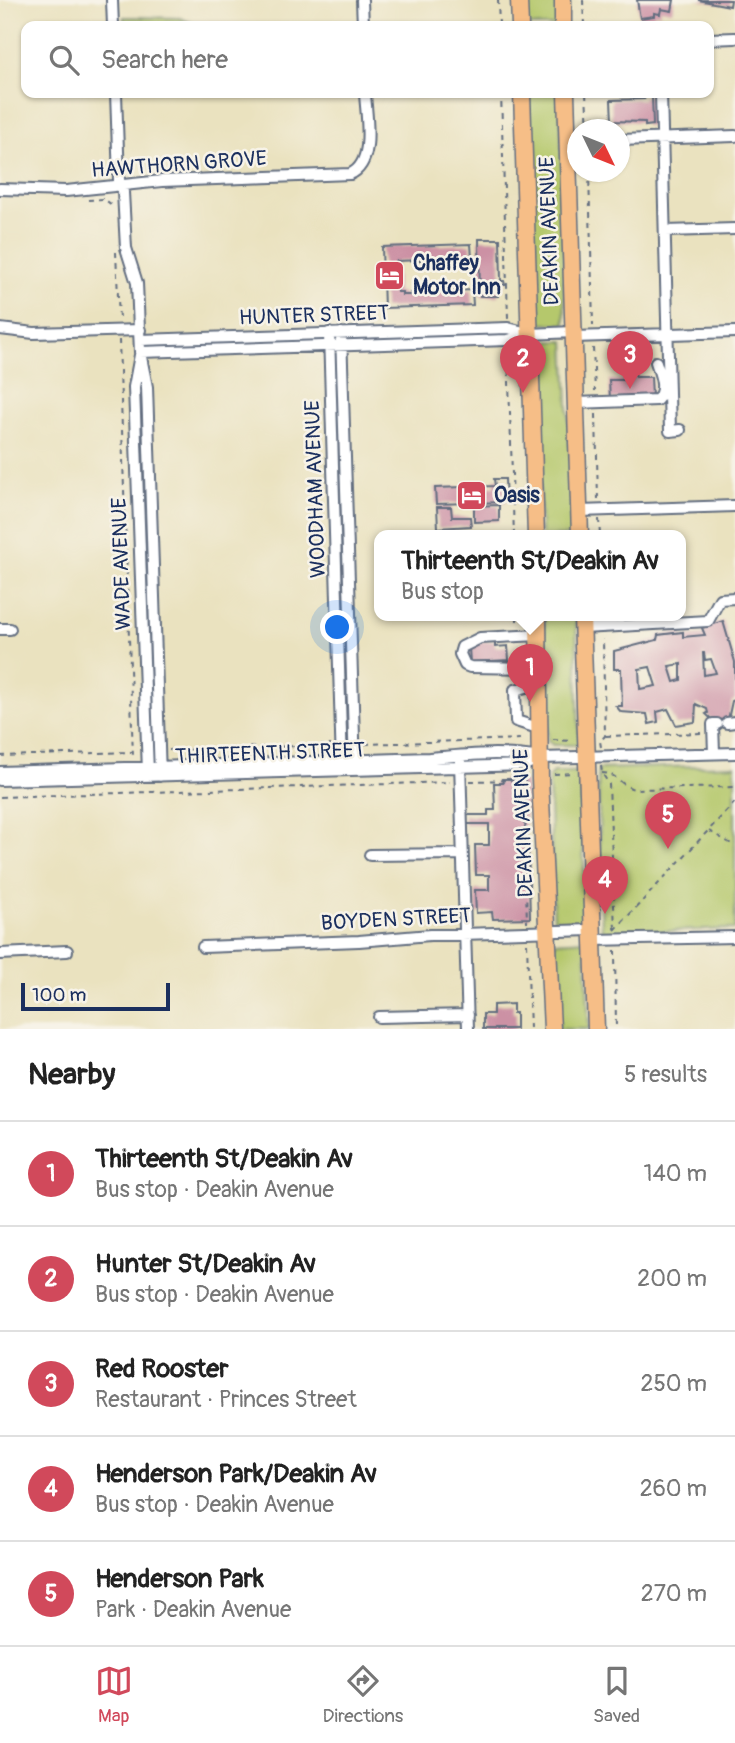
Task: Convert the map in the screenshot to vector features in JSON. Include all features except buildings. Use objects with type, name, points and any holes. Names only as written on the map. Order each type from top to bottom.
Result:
[{"type":"highway","points":[[519,0],[520,21]]},
{"type":"highway","points":[[563,0],[564,21]]},
{"type":"highway","name":"DEAKIN AVENUE","points":[[522,98],[536,530]]},
{"type":"highway","name":"DEAKIN AVENUE","points":[[567,98],[570,119]]},
{"type":"highway","name":"DEAKIN AVENUE","points":[[573,182],[573,335],[580,530]]},
{"type":"highway","name":"DEAKIN AVENUE","points":[[538,621],[540,775],[552,1029]]},
{"type":"highway","points":[[583,622],[594,774],[592,935],[596,1029]]},
{"type":"street","points":[[113,0],[113,21]]},
{"type":"street","points":[[362,0],[363,21]]},
{"type":"street","points":[[714,39],[735,38]]},
{"type":"street","name":"WADE AVENUE","points":[[116,98],[119,180],[126,248],[137,284],[140,341],[147,387],[160,771]]},
{"type":"street","name":"HAWTHORN GROVE","points":[[0,189],[66,191],[162,181],[345,175],[359,169],[367,154],[365,98]]},
{"type":"street","points":[[661,98],[670,430],[680,430]]},
{"type":"street","points":[[630,140],[735,136]]},
{"type":"street","points":[[666,230],[735,229]]},
{"type":"street","name":"HUNTER STREET","points":[[0,329],[34,333],[119,330],[140,341],[330,346],[508,334]]},
{"type":"street","name":"HUNTER STREET","points":[[140,341],[329,333],[593,337],[735,332]]},
{"type":"street","name":"WOODHAM AVENUE","points":[[329,333],[342,766]]},
{"type":"street","name":"WOODHAM AVENUE","points":[[341,333],[356,765]]},
{"type":"street","name":"WADE AVENUE","points":[[140,341],[134,387],[148,772]]},
{"type":"street","points":[[576,403],[657,400],[662,392],[662,378],[656,362]]},
{"type":"street","points":[[579,511],[735,506]]},
{"type":"street","points":[[583,622],[603,628],[708,621],[720,599],[735,598]]},
{"type":"street","points":[[539,635],[480,639],[463,647],[460,654],[465,665],[470,667],[540,676]]},
{"type":"street","points":[[540,676],[515,690],[516,720],[541,735]]},
{"type":"street","points":[[714,753],[723,725]]},
{"type":"street","name":"THIRTEENTH STREET","points":[[0,780],[160,771],[460,762],[520,755],[540,758],[592,752],[735,752]]},
{"type":"street","points":[[460,762],[468,1029]]},
{"type":"street","name":"THIRTEENTH STREET","points":[[0,772],[133,768],[148,772]]},
{"type":"street","points":[[370,855],[461,854]]},
{"type":"street","name":"BOYDEN STREET","points":[[203,947],[359,942],[527,928],[592,935],[735,937]]},
{"type":"street","points":[[0,954],[67,951]]},
{"type":"street","points":[[379,1017],[468,1015]]},
{"type":"path","points":[[498,0],[499,21]]},
{"type":"path","points":[[583,0],[584,21]]},
{"type":"path","points":[[501,98],[514,530]]},
{"type":"path","points":[[586,98],[587,119]]},
{"type":"path","points":[[589,182],[598,501]]},
{"type":"path","points":[[86,200],[104,199],[114,208]]},
{"type":"path","points":[[116,247],[133,768]]},
{"type":"path","points":[[603,628],[605,736]]},
{"type":"path","points":[[594,774],[592,752],[605,736],[723,725]]},
{"type":"path","points":[[541,735],[592,752]]},
{"type":"path","points":[[355,745],[522,740]]},
{"type":"path","points":[[160,750],[342,745]]},
{"type":"path","points":[[0,756],[147,751]]},
{"type":"path","points":[[540,775],[611,773],[625,786],[634,789],[735,787]]},
{"type":"path","points":[[594,774],[609,784],[616,1029]]},
{"type":"path","points":[[0,797],[518,780],[523,784],[530,1029]]},
{"type":"path","points":[[615,935],[735,802]]},
{"type":"path","points":[[709,831],[735,846]]},
{"type":"green space","points":[[525,0],[557,0],[558,21],[525,21]]},
{"type":"green space","points":[[124,17],[180,18],[188,21],[124,21]]},
{"type":"green space","points":[[528,98],[560,98],[565,324],[536,324]]},
{"type":"green space","points":[[565,341],[574,530],[541,530],[537,342]]},
{"type":"green space","points":[[544,621],[576,621],[579,744],[553,745],[548,741]]},
{"type":"green space","points":[[735,765],[735,929],[602,933],[598,769]]},
{"type":"green space","points":[[553,772],[580,772],[584,921],[554,921],[549,778]]},
{"type":"green space","points":[[585,940],[589,1029],[559,1029],[555,942]]},
{"type":"place","name":"Chaffey Motor Inn","points":[[390,275]]},
{"type":"place","name":"Red Rooster","points":[[630,389]]},
{"type":"place","name":"Hunter St/Deakin Av","points":[[523,393]]},
{"type":"place","name":"Oasis","points":[[471,495]]},
{"type":"place","name":"Thirteenth St/Deakin Av","points":[[530,702]]},
{"type":"place","name":"Henderson Park","points":[[668,849]]},
{"type":"place","name":"Henderson Park/Deakin Av","points":[[605,914]]}]
